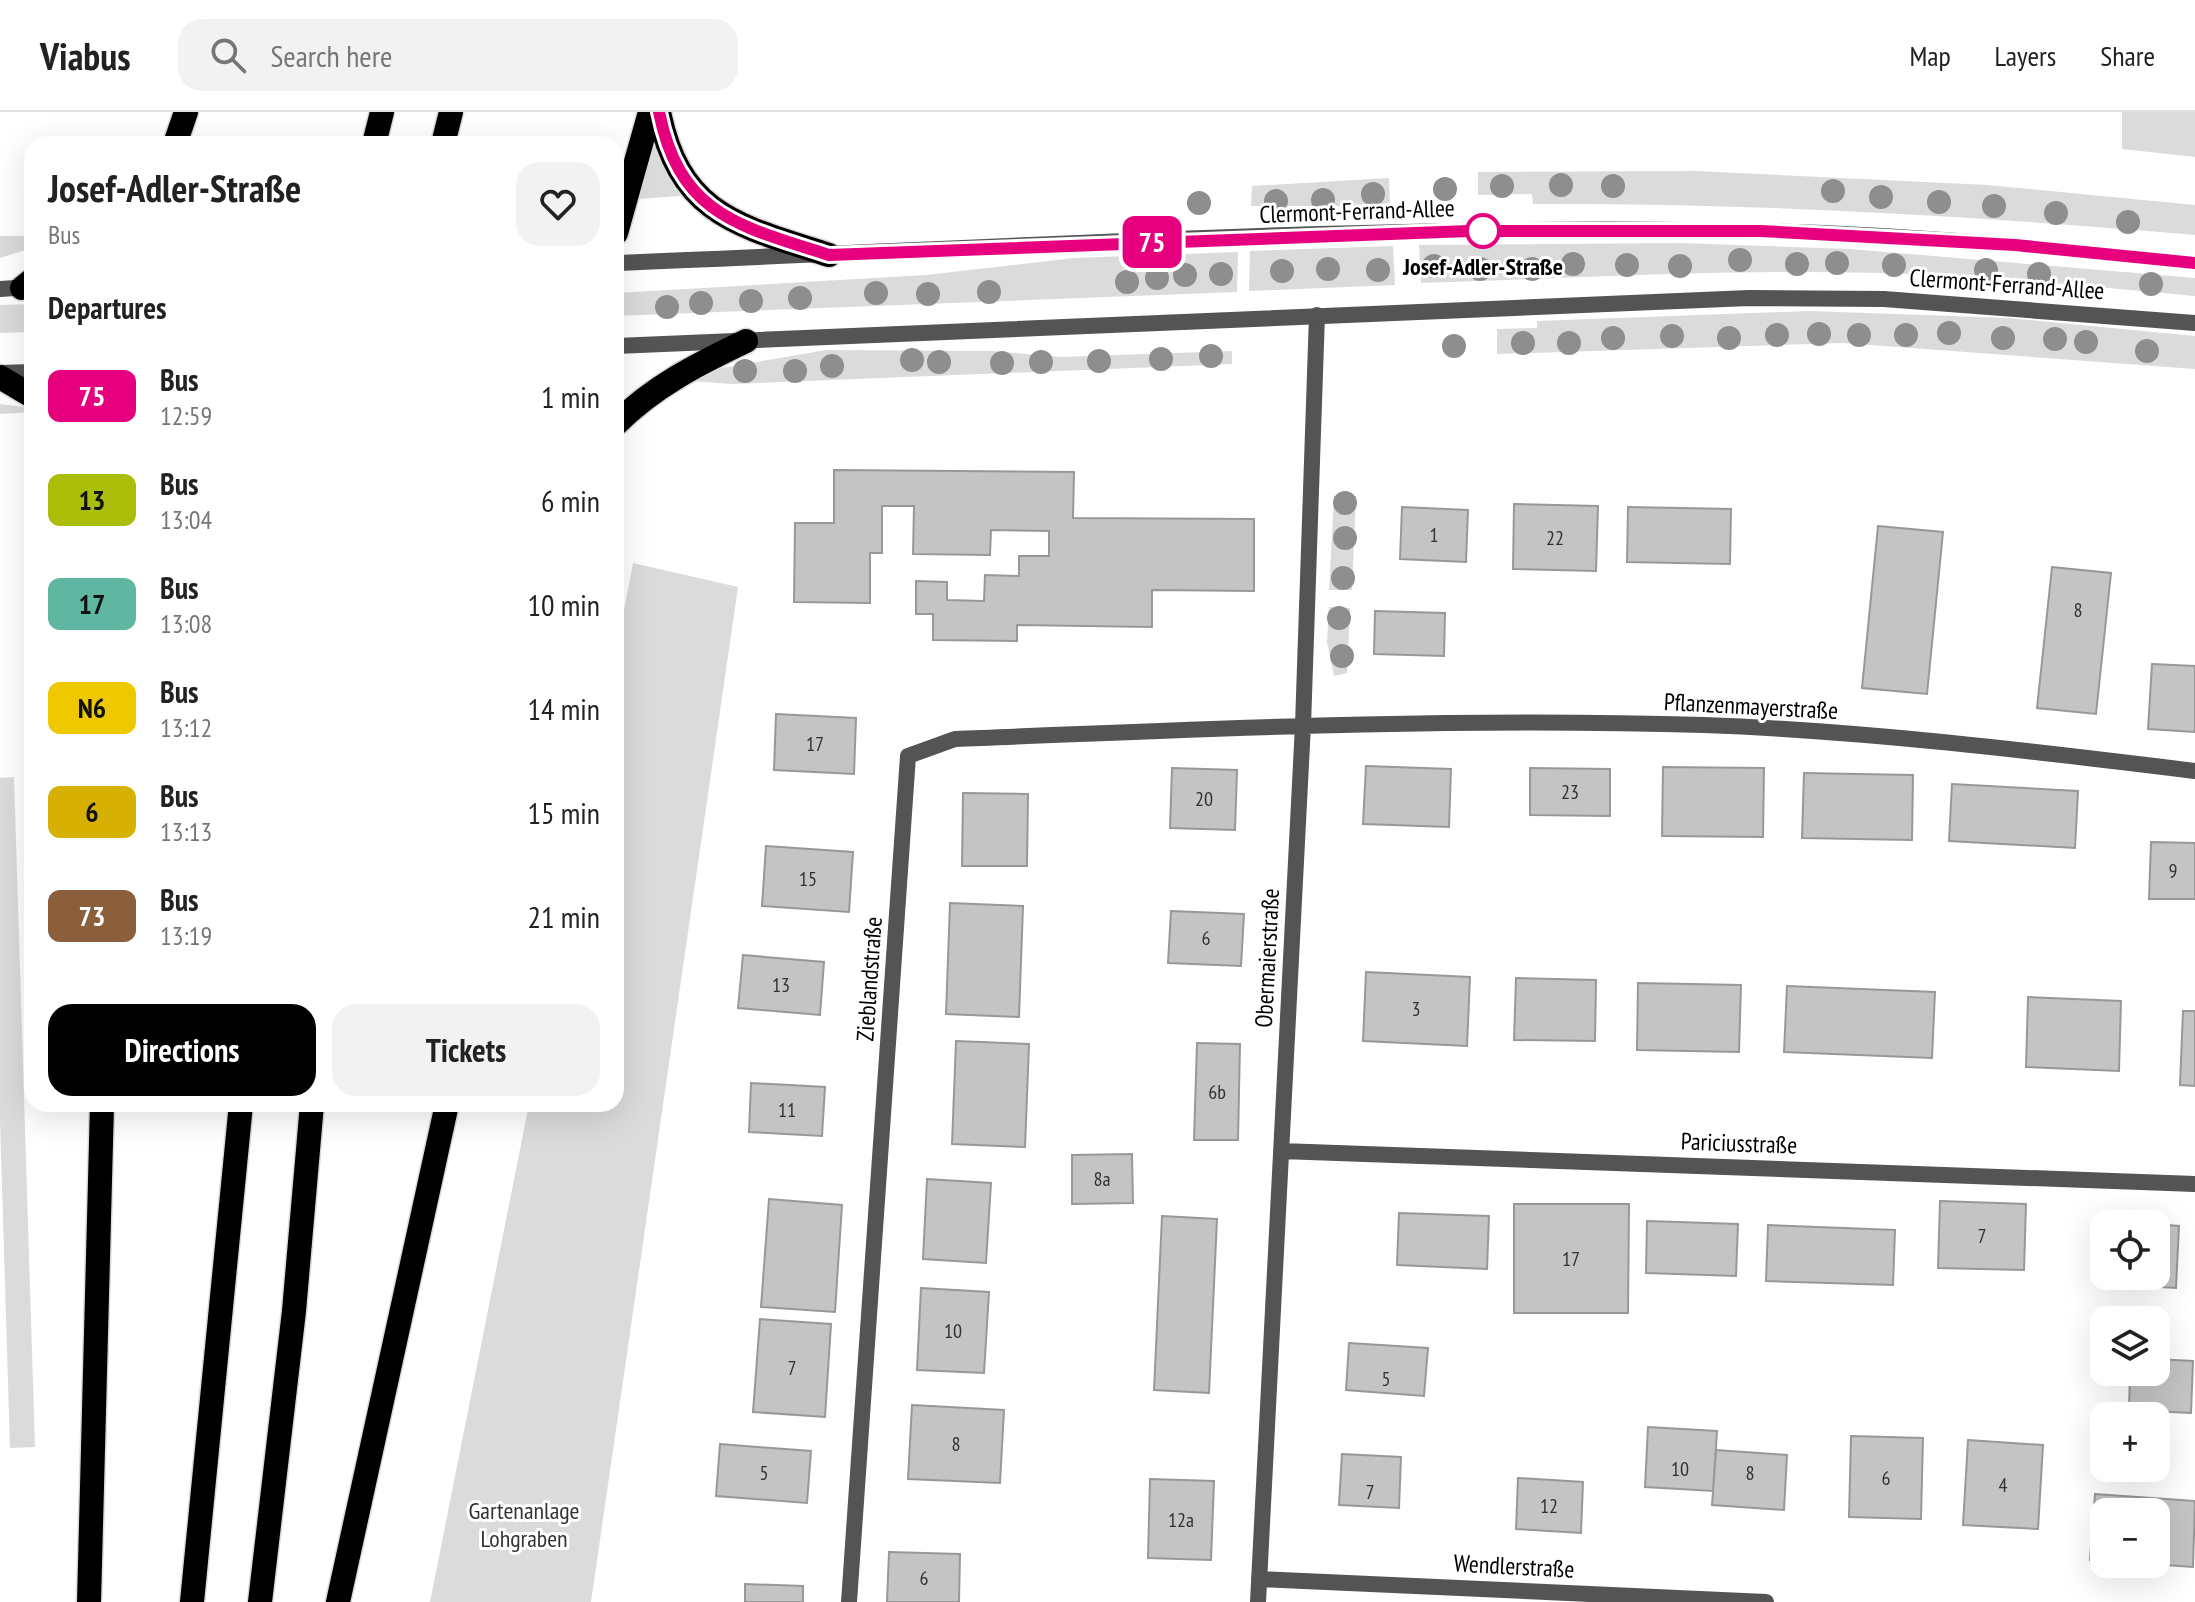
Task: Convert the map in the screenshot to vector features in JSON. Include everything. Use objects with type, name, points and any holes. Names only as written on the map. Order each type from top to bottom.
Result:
[{"type":"highway","points":[[178,136],[186,112]]},
{"type":"highway","points":[[376,136],[382,112]]},
{"type":"highway","points":[[445,136],[451,112]]},
{"type":"highway","points":[[624,205],[650,112]]},
{"type":"highway","points":[[659,112],[666,147],[684,179],[706,204],[754,231],[829,255]]},
{"type":"highway","points":[[624,417],[654,390],[692,367],[746,341]]},
{"type":"highway","points":[[0,375],[24,391]]},
{"type":"highway","points":[[89,1602],[102,1112]]},
{"type":"highway","points":[[192,1602],[240,1112]]},
{"type":"highway","points":[[260,1602],[291,1342],[311,1112]]},
{"type":"highway","points":[[338,1602],[445,1112]]},
{"type":"street","name":"Clermont-Ferrand-Allee","points":[[624,263],[1469,231],[1761,231],[2015,245],[2195,263]]},
{"type":"street","name":"Clermont-Ferrand-Allee","points":[[624,346],[1749,298],[1884,299],[2195,323]]},
{"type":"street","name":"Obermaierstraße","points":[[1258,1602],[1303,725],[1317,315]]},
{"type":"street","points":[[0,375],[24,373]]},
{"type":"street","name":"Pflanzenmayerstraße","points":[[1303,725],[1704,725],[1929,740],[2195,771]]},
{"type":"street","name":"Zieblandstraße","points":[[849,1602],[908,756],[955,739],[1303,725]]},
{"type":"street","name":"Pariciusstraße","points":[[1281,1151],[2195,1184]]},
{"type":"street","name":"Wendlerstraße","points":[[1259,1579],[1766,1602]]},
{"type":"green space","points":[[2122,112],[2195,112],[2195,157],[2122,149]]},
{"type":"green space","points":[[653,134],[680,196],[639,199]]},
{"type":"green space","points":[[1696,171],[1988,185],[2195,205],[2195,235],[1864,212],[1533,204],[1532,194],[1478,195],[1478,172]]},
{"type":"green space","points":[[1389,178],[1390,206],[1251,206],[1252,186]]},
{"type":"green space","points":[[0,236],[24,236],[24,250],[0,258]]},
{"type":"green space","points":[[1682,243],[1850,249],[2195,278],[2195,296],[1999,279],[1824,272],[1421,283],[1419,245]]},
{"type":"green space","points":[[1393,246],[1395,285],[1249,291],[1250,251]]},
{"type":"green space","points":[[1238,252],[1237,292],[624,316],[624,293],[926,275],[1074,258]]},
{"type":"green space","points":[[24,304],[24,332],[0,333],[0,305]]},
{"type":"green space","points":[[1810,311],[2009,318],[2195,336],[2195,369],[1843,343],[1497,354],[1497,329],[1537,328],[1537,321]]},
{"type":"green space","points":[[826,350],[993,351],[1060,357],[1232,351],[1232,364],[732,384],[692,381],[722,368]]},
{"type":"green space","points":[[0,404],[24,407],[24,412],[0,414]]},
{"type":"green space","points":[[1334,496],[1356,496],[1352,590],[1329,590]]},
{"type":"green space","name":"Gartenanlage Lohgraben","points":[[633,563],[738,587],[591,1602],[430,1602],[527,1112],[624,1112],[624,610]]},
{"type":"green space","points":[[1329,607],[1350,608],[1347,673],[1334,676],[1327,642]]},
{"type":"green space","points":[[14,777],[35,1447],[10,1448],[0,1120],[0,778]]},
{"type":"building","points":[[834,470],[1074,472],[1073,518],[1254,519],[1254,591],[1152,590],[1152,627],[1017,625],[1017,641],[933,640],[933,614],[916,614],[916,581],[947,582],[947,600],[984,601],[985,575],[1019,576],[1019,556],[1049,556],[1049,531],[991,530],[990,555],[913,554],[914,506],[882,506],[882,553],[870,553],[870,603],[794,602],[795,523],[834,523]]},
{"type":"building","points":[[1514,504],[1598,506],[1596,571],[1513,569]]},
{"type":"building","points":[[1402,507],[1468,510],[1466,562],[1400,559]]},
{"type":"building","points":[[1628,507],[1731,509],[1730,564],[1627,562]]},
{"type":"building","points":[[1878,526],[1943,532],[1927,694],[1862,688]]},
{"type":"building","points":[[2052,567],[2111,573],[2096,714],[2037,708]]},
{"type":"building","points":[[1375,611],[1445,613],[1444,656],[1374,654]]},
{"type":"building","points":[[2152,664],[2195,666],[2195,732],[2148,729]]},
{"type":"building","points":[[776,714],[856,718],[854,774],[774,770]]},
{"type":"building","points":[[1366,766],[1451,769],[1449,827],[1363,824]]},
{"type":"building","points":[[1663,767],[1764,768],[1763,837],[1662,836]]},
{"type":"building","points":[[1172,768],[1237,770],[1235,830],[1170,828]]},
{"type":"building","points":[[1530,768],[1610,769],[1610,816],[1530,815]]},
{"type":"building","points":[[1804,773],[1913,775],[1912,840],[1802,838]]},
{"type":"building","points":[[1952,784],[2078,791],[2075,848],[1949,841]]},
{"type":"building","points":[[963,793],[1028,794],[1027,866],[962,866]]},
{"type":"building","points":[[2151,842],[2195,843],[2195,899],[2149,899]]},
{"type":"building","points":[[766,846],[853,852],[849,912],[762,906]]},
{"type":"building","points":[[950,903],[1023,906],[1019,1017],[946,1014]]},
{"type":"building","points":[[1171,911],[1244,914],[1241,966],[1168,963]]},
{"type":"building","points":[[743,955],[824,962],[820,1015],[738,1008]]},
{"type":"building","points":[[1366,972],[1470,977],[1467,1046],[1363,1041]]},
{"type":"building","points":[[1516,978],[1596,980],[1595,1041],[1514,1040]]},
{"type":"building","points":[[1638,983],[1741,985],[1739,1052],[1637,1050]]},
{"type":"building","points":[[1787,986],[1935,992],[1932,1058],[1784,1052]]},
{"type":"building","points":[[2028,997],[2121,1001],[2119,1071],[2026,1067]]},
{"type":"building","points":[[2183,1011],[2195,1011],[2195,1086],[2180,1085]]},
{"type":"building","points":[[956,1041],[1029,1044],[1025,1147],[952,1144]]},
{"type":"building","points":[[1197,1043],[1240,1044],[1238,1140],[1194,1140]]},
{"type":"building","points":[[751,1083],[825,1087],[822,1136],[749,1132]]},
{"type":"building","points":[[1132,1154],[1133,1203],[1072,1204],[1072,1155]]},
{"type":"building","points":[[927,1179],[991,1183],[986,1263],[923,1259]]},
{"type":"building","points":[[769,1199],[842,1205],[835,1312],[761,1307]]},
{"type":"building","points":[[1940,1201],[2026,1204],[2024,1270],[1938,1268]]},
{"type":"building","points":[[1514,1204],[1629,1204],[1628,1313],[1514,1313]]},
{"type":"building","points":[[1399,1213],[1489,1216],[1487,1269],[1397,1265]]},
{"type":"building","points":[[1162,1216],[1217,1219],[1209,1393],[1154,1390]]},
{"type":"building","points":[[1647,1221],[1738,1224],[1736,1276],[1646,1273]]},
{"type":"building","points":[[1768,1225],[1895,1230],[1893,1285],[1766,1281]]},
{"type":"building","points":[[2170,1225],[2179,1226],[2176,1288],[2170,1288]]},
{"type":"building","points":[[921,1288],[989,1292],[984,1373],[917,1370]]},
{"type":"building","points":[[760,1319],[831,1324],[825,1417],[753,1412]]},
{"type":"building","points":[[1349,1343],[1428,1348],[1424,1396],[1346,1390]]},
{"type":"building","points":[[2170,1360],[2193,1361],[2191,1413],[2170,1412],[2170,1402],[2129,1402],[2130,1386],[2170,1386]]},
{"type":"building","points":[[912,1405],[1004,1410],[1000,1483],[908,1479]]},
{"type":"building","points":[[1648,1427],[1717,1431],[1713,1491],[1645,1487]]},
{"type":"building","points":[[1851,1436],[1923,1438],[1921,1519],[1849,1517]]},
{"type":"building","points":[[1968,1440],[2043,1445],[2038,1529],[1963,1525]]},
{"type":"building","points":[[720,1444],[811,1451],[807,1503],[716,1496]]},
{"type":"building","points":[[1716,1450],[1787,1455],[1784,1510],[1712,1505]]},
{"type":"building","points":[[1342,1454],[1401,1457],[1399,1508],[1339,1505]]},
{"type":"building","points":[[1518,1478],[1583,1482],[1581,1533],[1516,1529]]},
{"type":"building","points":[[1150,1479],[1214,1481],[1211,1560],[1148,1558]]},
{"type":"building","points":[[2095,1494],[2152,1498],[2095,1498]]},
{"type":"building","points":[[2170,1499],[2195,1501],[2193,1567],[2170,1565]]},
{"type":"building","points":[[889,1552],[960,1554],[959,1602],[887,1602]]},
{"type":"building","points":[[745,1584],[803,1586],[803,1602],[745,1602]]},
{"type":"bus line","name":"75","points":[[659,112],[666,147],[684,179],[706,204],[754,231],[829,255],[1469,231],[1761,231],[2015,245],[2195,263]]},
{"type":"place","name":"Josef-Adler-Straße","points":[[1483,231]]}]
